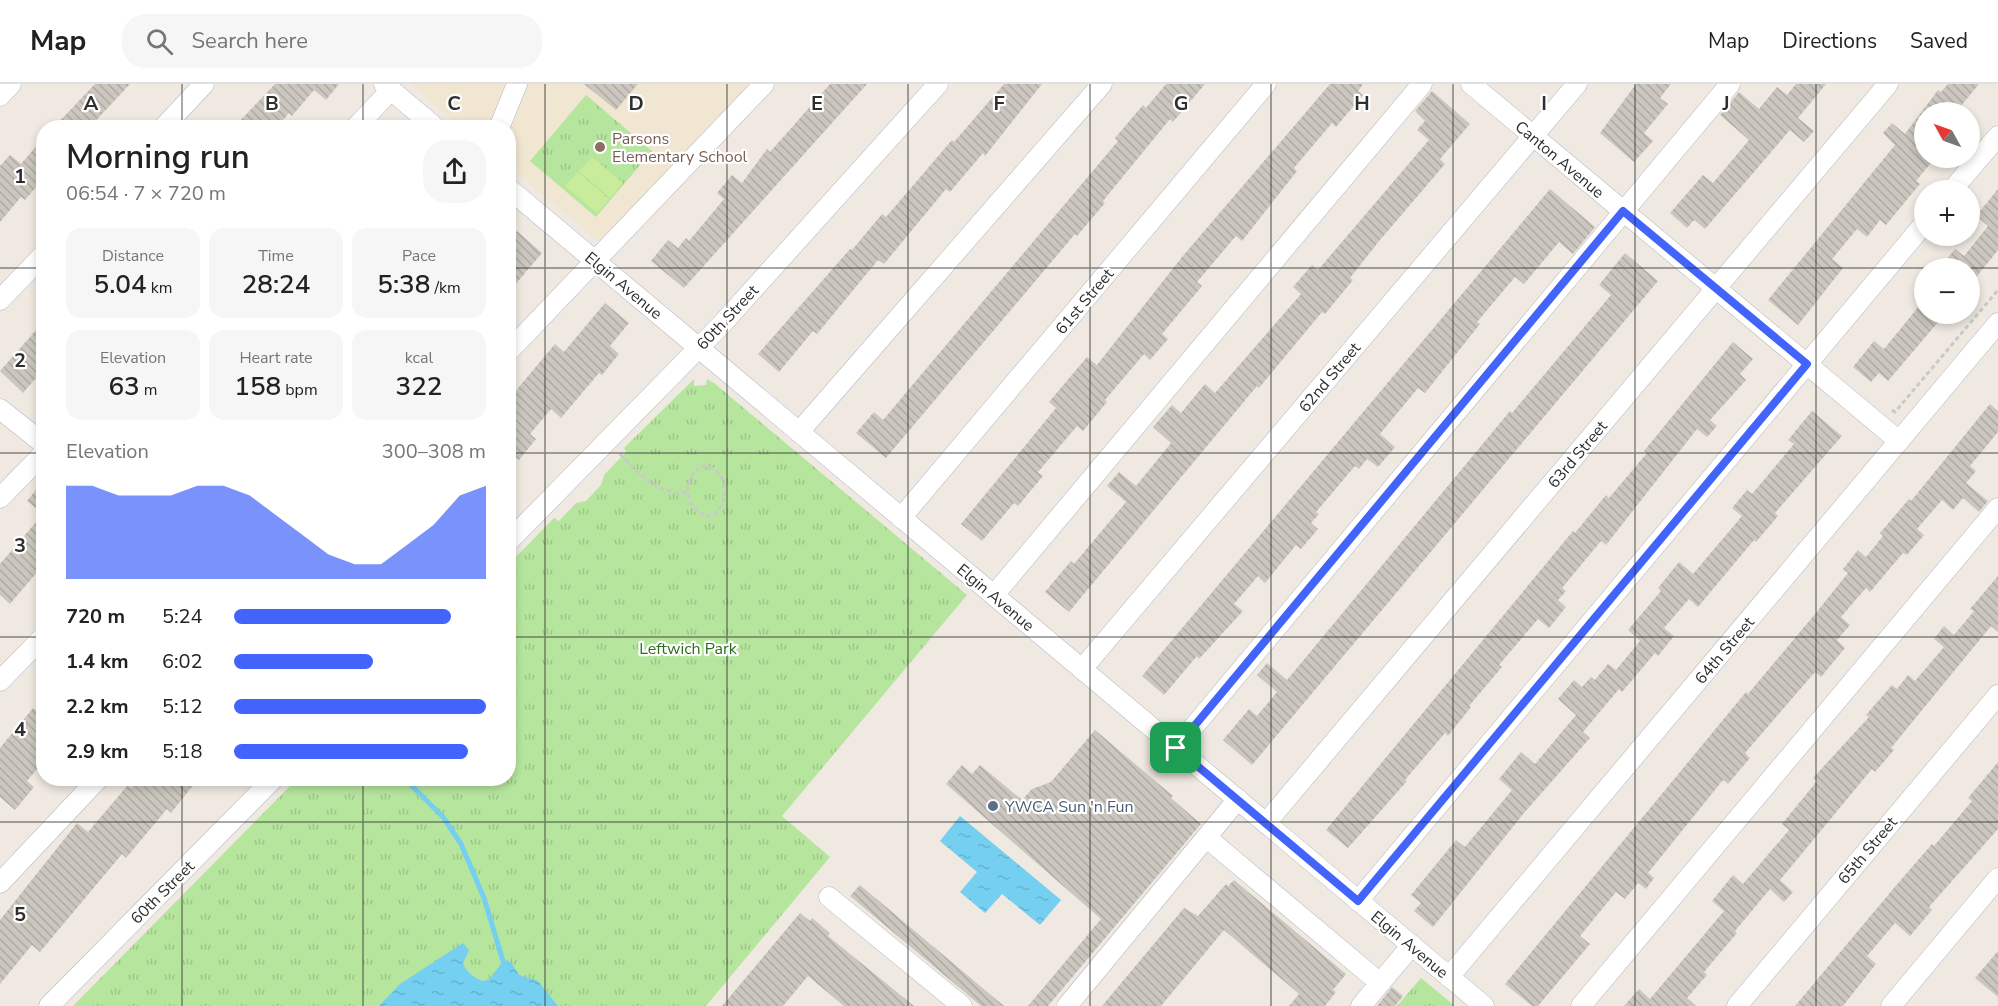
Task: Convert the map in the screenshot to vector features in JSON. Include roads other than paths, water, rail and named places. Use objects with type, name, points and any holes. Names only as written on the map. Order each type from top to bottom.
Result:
[{"type":"street","points":[[0,96],[11,84]]},
{"type":"street","points":[[170,120],[204,84]]},
{"type":"street","points":[[502,120],[517,84]]},
{"type":"street","points":[[516,344],[597,262],[764,84]]},
{"type":"street","name":"60th Street","points":[[516,534],[699,348],[938,84]]},
{"type":"street","points":[[799,432],[1102,84]]},
{"type":"street","name":"61st Street","points":[[901,518],[1266,84]]},
{"type":"street","points":[[994,595],[1422,84]]},
{"type":"street","name":"Canton Avenue","points":[[1471,84],[1899,441]]},
{"type":"street","name":"62nd Street","points":[[1082,669],[1576,84]]},
{"type":"street","points":[[1176,748],[1730,84]]},
{"type":"street","name":"63rd Street","points":[[1266,823],[1888,84]]},
{"type":"street","points":[[361,120],[387,87],[426,120]]},
{"type":"street","points":[[1961,180],[1998,136]]},
{"type":"street","name":"Elgin Avenue","points":[[516,195],[1484,1006]]},
{"type":"street","points":[[1358,901],[1914,236]]},
{"type":"street","points":[[0,300],[36,262]]},
{"type":"street","name":"64th Street","points":[[1449,977],[1998,323]]},
{"type":"street","points":[[0,409],[36,438]]},
{"type":"street","points":[[0,498],[36,461]]},
{"type":"street","points":[[1581,1006],[1998,508]]},
{"type":"street","points":[[0,681],[36,644]]},
{"type":"street","name":"65th Street","points":[[1737,1006],[1998,695]]},
{"type":"street","points":[[0,883],[91,786]]},
{"type":"street","name":"60th Street","points":[[49,1006],[266,786]]},
{"type":"street","points":[[1067,1006],[1239,800]]},
{"type":"street","points":[[1207,838],[1380,983]]},
{"type":"street","points":[[1891,1006],[1998,878]]},
{"type":"street","points":[[829,897],[962,1006]]},
{"type":"street","points":[[1361,1006],[1412,945]]},
{"type":"water","points":[[960,816],[1061,900],[1040,925],[1002,894],[985,913],[960,892],[977,872],[940,841]]},
{"type":"water","points":[[463,943],[469,950],[463,963],[474,976],[483,981],[490,979],[503,961],[511,962],[519,975],[538,981],[558,1006],[379,1006],[400,984]]},
{"type":"waterway","points":[[412,786],[443,817],[461,844],[484,898],[503,961]]},
{"type":"place","name":"Parsons Elementary School","points":[[600,147]]},
{"type":"place","name":"YWCA Sun 'n Fun","points":[[993,806]]},
{"type":"park label","name":"Leftwich Park","points":[[688,648]]}]
